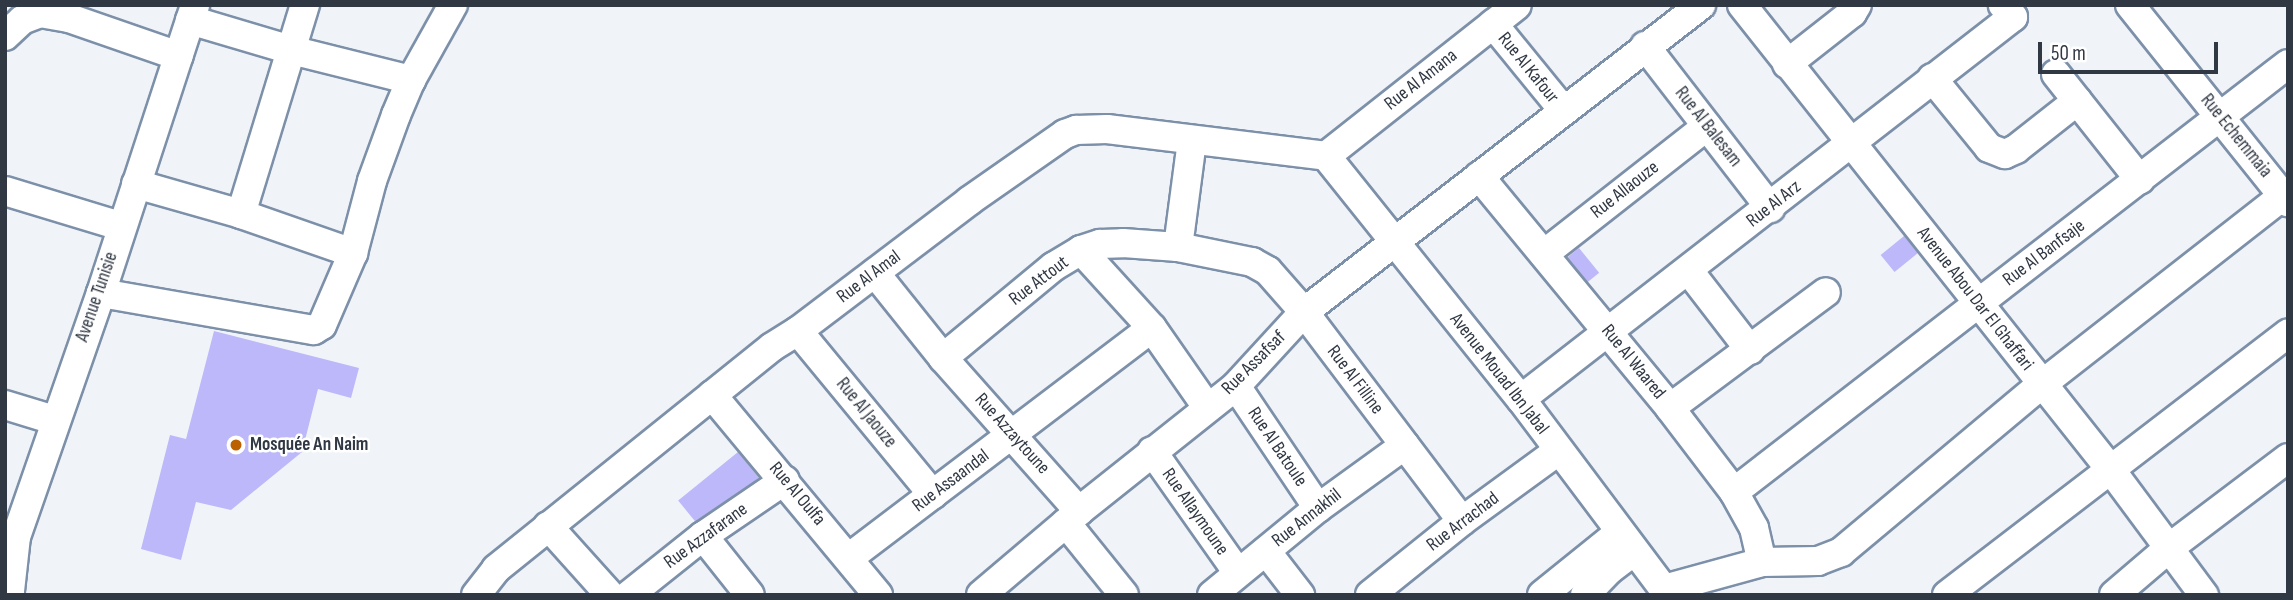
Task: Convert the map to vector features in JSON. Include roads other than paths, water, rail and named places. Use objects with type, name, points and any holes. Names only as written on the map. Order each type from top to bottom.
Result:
[{"type":"street","points":[[241,214],[305,5]]},
{"type":"street","points":[[101,293],[314,330],[326,319],[353,253],[372,181],[411,80],[453,5]]},
{"type":"street","name":"Rue Al Amana","points":[[1325,156],[1517,5]]},
{"type":"street","points":[[1395,242],[1701,5]]},
{"type":"street","name":"Avenue Abou Dar El Ghaffari","points":[[1742,5],[2111,470],[2204,595]]},
{"type":"street","points":[[1787,64],[1852,13],[1857,5]]},
{"type":"street","name":"Rue Echemmaia","points":[[2130,5],[2286,196]]},
{"type":"street","name":"Rue Al Arz","points":[[1521,399],[1770,208],[2015,9]]},
{"type":"street","points":[[5,36],[22,20],[40,13],[69,18],[179,56]]},
{"type":"street","points":[[193,13],[291,50],[411,80]]},
{"type":"street","name":"Avenue Tunisie","points":[[8,591],[16,537],[54,420],[101,293],[120,226],[193,13]]},
{"type":"street","name":"Rue Al Kafour","points":[[1493,24],[1564,111]]},
{"type":"street","name":"Rue Al Balesam","points":[[1645,46],[1770,208]]},
{"type":"street","name":"Rue Al Banfsaje","points":[[1734,492],[2288,64]]},
{"type":"street","points":[[2056,74],[2140,180]]},
{"type":"street","points":[[1932,78],[1989,148],[2005,153],[2016,149],[2077,101]]},
{"type":"street","name":"Rue Allaouze","points":[[1544,254],[1707,126]]},
{"type":"street","name":"Rue Al Amal","points":[[477,595],[496,569],[772,347],[798,331],[1034,153],[1065,134],[1076,130],[1107,129],[1325,156]]},
{"type":"street","points":[[1178,247],[1192,140]]},
{"type":"street","name":"Avenue Mouad Ibn Jabal","points":[[1325,156],[1521,399],[1666,592]]},
{"type":"street","name":"Rue Al Waared","points":[[1479,176],[1609,332],[1734,492],[1754,528],[1762,562]]},
{"type":"street","points":[[136,184],[241,214],[353,253]]},
{"type":"street","points":[[5,191],[120,226]]},
{"type":"street","points":[[1666,592],[1762,562],[1818,561],[1841,552],[2041,385],[2286,196]]},
{"type":"street","name":"Rue Assafsaf","points":[[981,595],[1011,586],[1073,517],[1206,407],[1236,386],[1304,312],[1395,242]]},
{"type":"street","name":"Rue Attout","points":[[943,358],[1053,267],[1081,250],[1100,244],[1123,243],[1178,247],[1233,257]]},
{"type":"street","points":[[1081,250],[1153,328],[1206,407]]},
{"type":"street","name":"Rue Al Filline","points":[[1233,257],[1268,271],[1304,312],[1462,521]]},
{"type":"street","points":[[1689,271],[1750,350]]},
{"type":"street","name":"Rue Azzaytoune","points":[[875,273],[943,358],[1013,433],[1073,517],[1118,593]]},
{"type":"street","points":[[1670,408],[1826,292]]},
{"type":"street","name":"Rue Assaandal","points":[[850,557],[1153,328]]},
{"type":"street","name":"Rue Al Jaouze","points":[[798,331],[933,495]]},
{"type":"street","points":[[1947,595],[2288,333]]},
{"type":"street","name":"Rue Al Batoule","points":[[1236,386],[1318,508]]},
{"type":"street","name":"Rue Al Oulfa","points":[[712,395],[850,557],[878,595]]},
{"type":"street","points":[[5,405],[54,420]]},
{"type":"street","name":"Rue Annakhil","points":[[1212,595],[1318,508],[1405,445]]},
{"type":"street","name":"Rue Allaymoune","points":[[1152,451],[1238,573]]},
{"type":"street","name":"Rue Arrachad","points":[[1370,595],[1462,521],[1558,451]]},
{"type":"street","points":[[2114,595],[2169,548],[2288,458]]},
{"type":"street","name":"Rue Azzafarane","points":[[629,595],[703,537],[785,480]]},
{"type":"street","points":[[548,526],[610,595]]},
{"type":"street","points":[[703,537],[750,595]]},
{"type":"street","points":[[1542,595],[1627,541]]},
{"type":"street","points":[[1585,595],[1609,570],[1627,541]]},
{"type":"street","points":[[1266,551],[1300,595]]},
{"type":"place","name":"Mosquée An Naim","points":[[236,445]]}]
